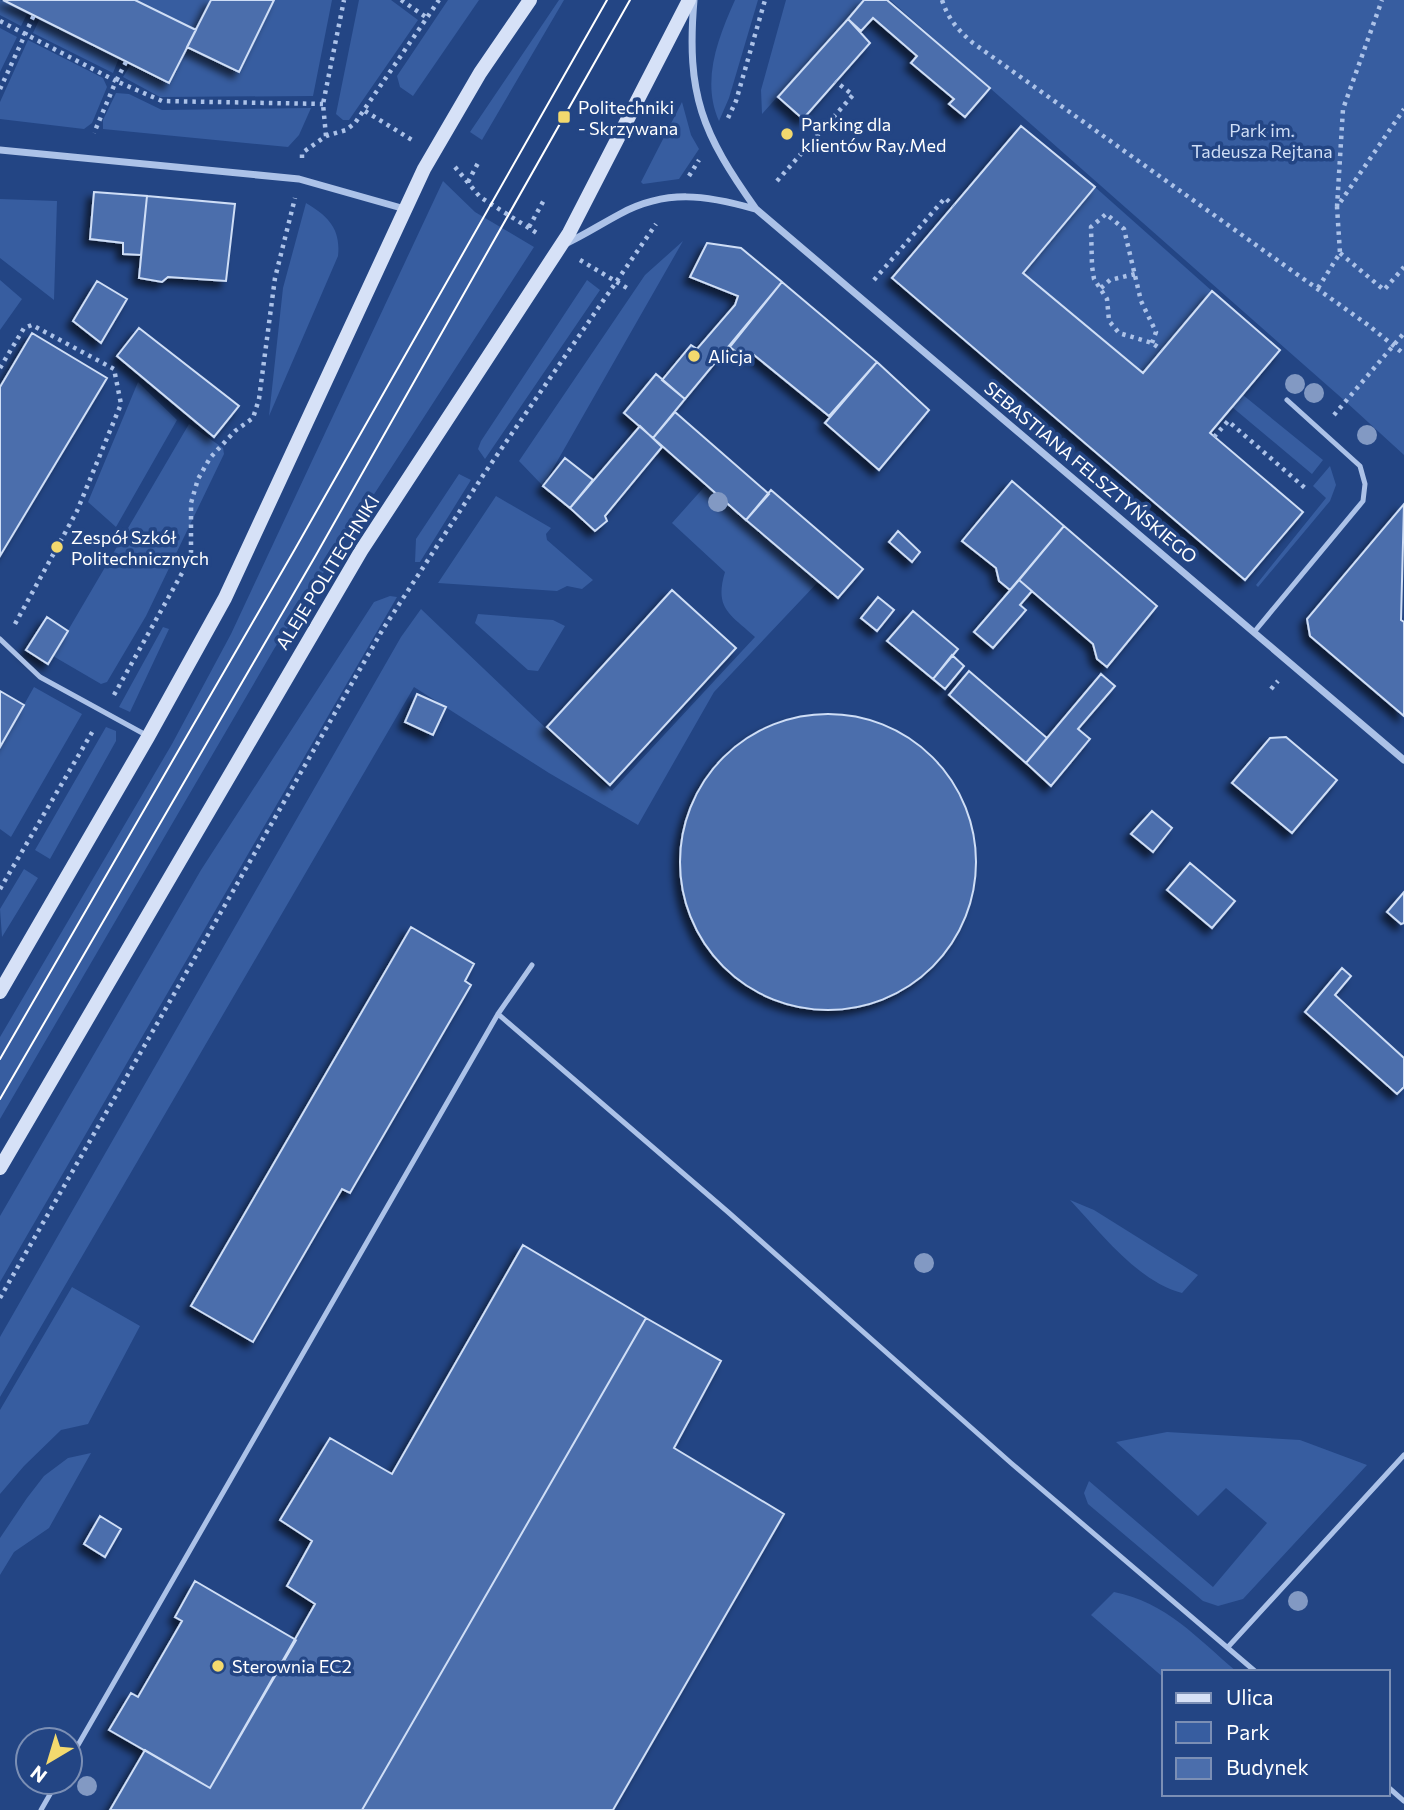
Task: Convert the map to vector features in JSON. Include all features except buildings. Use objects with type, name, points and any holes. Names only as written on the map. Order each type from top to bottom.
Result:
[{"type":"main road","points":[[0,992],[225,598],[433,153],[480,73],[530,0]]},
{"type":"main road","name":"ALEJE POLITECHNIKI","points":[[0,1168],[361,551],[560,247],[613,153],[691,0]]},
{"type":"street","name":"SEBASTIANA FELSZTYŃSKIEGO","points":[[691,0],[695,88],[700,116],[712,142],[756,209],[1404,760]]},
{"type":"street","points":[[0,150],[288,177],[405,209]]},
{"type":"street","name":"SEBASTIANA FELSZTYŃSKIEGO","points":[[560,247],[642,202],[676,196],[715,197],[756,209]]},
{"type":"lane","points":[[1255,631],[1363,501],[1365,494],[1360,467],[1287,400]]},
{"type":"lane","points":[[2,641],[40,677],[148,737]]},
{"type":"lane","points":[[84,1735],[498,1014],[532,965]]},
{"type":"lane","points":[[498,1014],[728,1212],[1011,1463],[1254,1670]]},
{"type":"lane","points":[[1228,1647],[1404,1455]]},
{"type":"lane","points":[[1390,1789],[1404,1801]]},
{"type":"path","points":[[326,135],[323,104],[344,0]]},
{"type":"path","points":[[401,0],[427,17]]},
{"type":"path","points":[[0,1298],[383,629],[484,474],[712,142],[736,101],[765,0]]},
{"type":"path","points":[[942,0],[946,14],[958,31],[973,43],[1318,288],[1404,354]]},
{"type":"path","points":[[1318,288],[1340,253],[1337,207],[1343,109],[1381,0]]},
{"type":"path","points":[[0,89],[34,15]]},
{"type":"path","points":[[0,21],[116,81],[162,101],[323,104]]},
{"type":"path","points":[[94,133],[127,62]]},
{"type":"path","points":[[777,181],[853,95],[835,81]]},
{"type":"path","points":[[1337,207],[1404,110]]},
{"type":"path","points":[[365,111],[453,164],[480,197],[627,288]]},
{"type":"path","points":[[468,182],[478,163]]},
{"type":"path","points":[[874,280],[945,198],[954,206]]},
{"type":"path","points":[[528,227],[544,201]]},
{"type":"path","points":[[1152,342],[1156,332],[1141,300],[1124,229],[1120,222],[1106,214],[1091,227],[1092,266],[1094,279],[1108,299],[1109,321],[1119,333],[1152,342],[1162,350]]},
{"type":"path","points":[[1340,253],[1384,290],[1404,267]]},
{"type":"path","points":[[1101,288],[1110,280],[1135,274]]},
{"type":"path","points":[[0,368],[24,328],[32,325],[114,369],[121,404],[77,511],[2,641]]},
{"type":"path","points":[[1330,420],[1404,333]]},
{"type":"path","points":[[191,557],[191,503],[198,478],[210,458],[235,431],[253,418]]},
{"type":"path","points":[[1214,437],[1228,421],[1305,488]]},
{"type":"green space","points":[[0,0],[28,12],[21,26],[0,15]]},
{"type":"green space","points":[[135,0],[209,0],[210,1],[196,30]]},
{"type":"green space","points":[[274,0],[332,0],[313,96],[160,97],[123,77],[131,64],[169,83],[187,47],[239,72]]},
{"type":"green space","points":[[359,0],[391,0],[418,20],[349,120],[343,120],[336,114]]},
{"type":"green space","points":[[448,0],[479,0],[413,96],[400,87],[397,76]]},
{"type":"green space","points":[[559,0],[564,0],[482,140],[470,132]]},
{"type":"green space","points":[[735,0],[758,0],[729,98],[719,121],[714,106],[712,75],[718,44]]},
{"type":"green space","points":[[786,0],[864,0],[762,114],[761,90]]},
{"type":"green space","name":"Park im. Tadeusza Rejtana","points":[[890,0],[1404,0],[1404,455],[1345,401]]},
{"type":"green space","points":[[40,18],[119,58],[113,73],[33,33]]},
{"type":"green space","points":[[0,28],[17,37],[0,72]]},
{"type":"green space","points":[[28,40],[103,78],[107,87],[92,123],[84,129],[0,119],[0,102]]},
{"type":"green space","points":[[116,93],[129,94],[162,110],[311,108],[299,135],[288,147],[103,129],[103,120]]},
{"type":"green space","points":[[682,102],[691,135],[699,149],[679,179],[643,184],[641,182]]},
{"type":"green space","points":[[443,181],[475,212],[534,247],[274,649],[0,1119],[0,1037],[172,744],[231,634]]},
{"type":"green space","points":[[1095,187],[1212,291],[1143,372],[1023,273]]},
{"type":"green space","points":[[0,199],[57,201],[54,300],[0,258]]},
{"type":"green space","points":[[306,203],[331,224],[337,238],[338,256],[269,416],[283,288]]},
{"type":"green space","points":[[683,241],[543,486],[519,461],[645,275]]},
{"type":"green space","points":[[0,280],[22,299],[0,330]]},
{"type":"green space","points":[[587,280],[600,290],[485,459],[478,449],[481,441]]},
{"type":"green space","points":[[138,382],[177,420],[116,527],[88,502]]},
{"type":"green space","points":[[1243,395],[1323,460],[1312,474],[1232,407]]},
{"type":"green space","points":[[189,424],[223,448],[224,454],[146,616],[107,682],[101,684],[53,656]]},
{"type":"green space","points":[[1330,466],[1336,485],[1330,501],[1258,587],[1256,585],[1326,498],[1313,486]]},
{"type":"green space","points":[[459,474],[471,480],[420,562],[415,562],[416,539]]},
{"type":"green space","points":[[706,485],[819,581],[714,692],[638,825],[549,773],[414,687],[0,1397],[0,1337],[401,637],[421,609],[612,791],[755,637],[726,610],[722,595],[725,572],[672,523]]},
{"type":"green space","points":[[496,496],[551,528],[546,534],[547,540],[593,580],[582,589],[567,586],[557,591],[438,583]]},
{"type":"green space","points":[[390,596],[397,597],[0,1282],[0,1216],[201,870],[374,602]]},
{"type":"green space","points":[[478,614],[553,620],[565,626],[538,671],[528,670],[475,623]]},
{"type":"green space","points":[[163,627],[169,629],[130,712],[119,707]]},
{"type":"green space","points":[[34,687],[82,714],[11,837],[0,829],[0,747]]},
{"type":"green space","points":[[106,727],[116,731],[116,741],[50,859],[35,850]]},
{"type":"green space","points":[[24,869],[38,878],[2,937],[0,909]]},
{"type":"green space","points":[[1070,1200],[1094,1210],[1198,1275],[1182,1293],[1150,1278],[1107,1241]]},
{"type":"green space","points":[[72,1287],[140,1326],[88,1424],[61,1430],[0,1494],[0,1410]]},
{"type":"green space","points":[[1167,1432],[1300,1440],[1367,1465],[1243,1599],[1218,1606],[1203,1601],[1088,1504],[1084,1493],[1089,1481],[1213,1587],[1267,1523],[1226,1488],[1198,1516],[1116,1442]]},
{"type":"green space","points":[[91,1453],[49,1528],[14,1552],[0,1575],[0,1538],[27,1498],[44,1476],[68,1458]]},
{"type":"green space","points":[[1114,1592],[1133,1597],[1150,1604],[1180,1623],[1235,1670],[1162,1670],[1162,1676],[1091,1615]]},
{"type":"tram line","points":[[0,1059],[295,549],[607,0]]},
{"type":"tram line","points":[[0,1099],[316,555],[630,0]]},
{"type":"place","name":"Politechniki - Skrzywana","points":[[564,117]]},
{"type":"place","name":"Parking dla klientów Ray.Med","points":[[787,134]]},
{"type":"place","name":"Alicja","points":[[694,356]]},
{"type":"place","name":"Zespół Szkół Politechnicznych","points":[[57,547]]},
{"type":"place","name":"Sterownia EC2","points":[[218,1666]]}]
